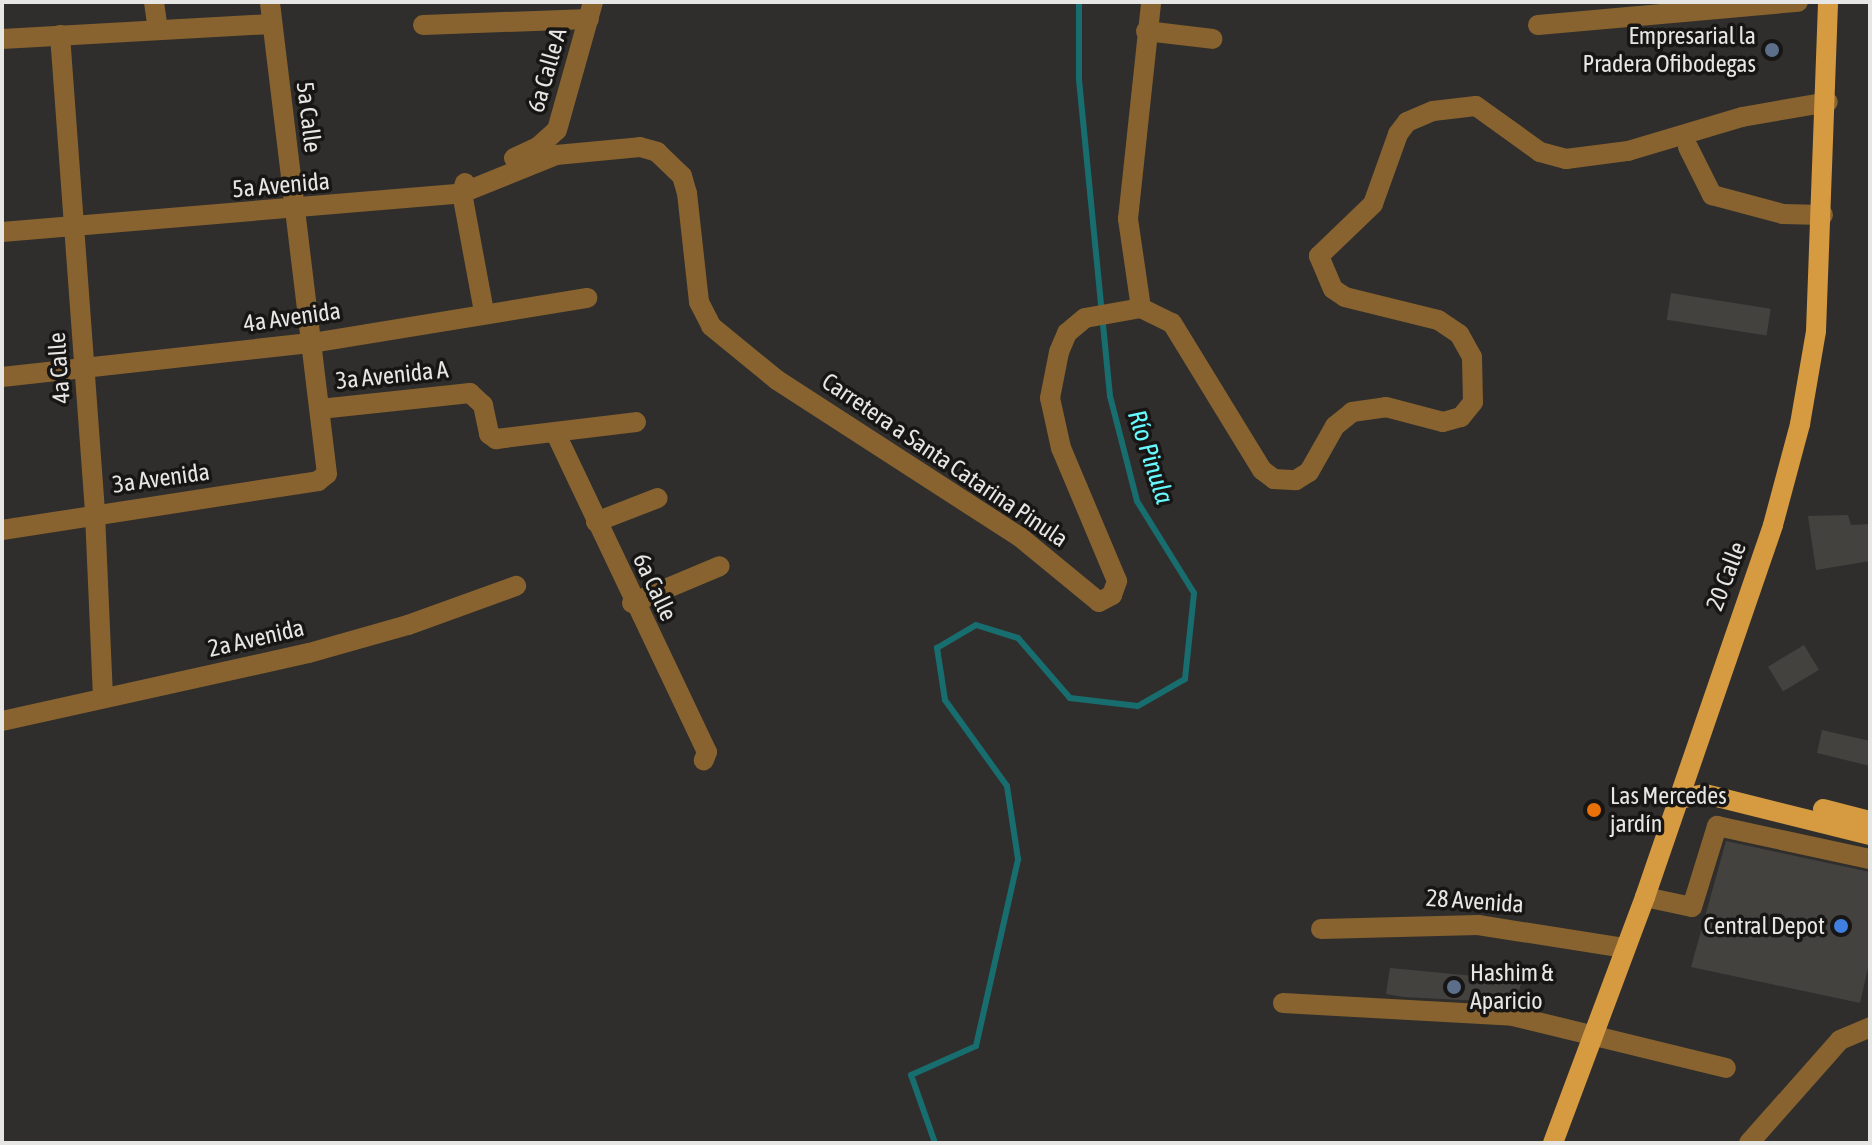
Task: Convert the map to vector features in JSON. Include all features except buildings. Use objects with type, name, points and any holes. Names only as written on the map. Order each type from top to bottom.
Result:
[{"type":"main road","name":"20 Calle","points":[[1553,1143],[1679,799],[1773,525],[1800,424],[1816,331],[1828,102],[1828,2]]},
{"type":"main road","points":[[1691,763],[1708,781],[1870,821]]},
{"type":"main road","points":[[1679,799],[1705,794],[1870,835]]},
{"type":"street","points":[[154,2],[158,30]]},
{"type":"street","name":"5a Calle","points":[[270,2],[326,477]]},
{"type":"street","points":[[1151,2],[1128,219],[1132,309],[1172,323],[1262,470],[1274,479],[1296,480],[1309,472],[1335,426],[1352,412],[1386,407],[1443,422],[1461,417],[1473,402],[1472,357],[1459,334],[1438,320],[1345,297],[1333,289],[1319,256],[1373,204],[1398,134],[1407,122],[1433,111],[1476,106],[1540,152],[1566,159],[1628,151],[1742,117],[1828,102]]},
{"type":"street","points":[[1538,25],[1798,2]]},
{"type":"street","points":[[423,25],[591,10]]},
{"type":"street","name":"6a Calle A","points":[[462,193],[471,175],[538,147],[557,130],[591,10]]},
{"type":"street","points":[[2,39],[271,24]]},
{"type":"street","points":[[1146,31],[1213,39]]},
{"type":"street","name":"4a Calle","points":[[60,35],[95,514],[103,698]]},
{"type":"street","name":"Carretera a Santa Catarina Pinula","points":[[556,155],[640,147],[671,162],[687,193],[699,302],[711,326],[777,380],[1020,537],[1099,602],[1112,595],[1117,581],[1061,448],[1050,398],[1059,352],[1067,333],[1085,318],[1132,309]]},
{"type":"street","points":[[1688,147],[1712,195],[1783,214],[1823,215]]},
{"type":"street","name":"5a Avenida","points":[[2,232],[295,211],[462,193],[556,155]]},
{"type":"street","points":[[462,193],[484,312]]},
{"type":"street","name":"4a Avenida","points":[[2,377],[312,343],[484,312],[587,298]]},
{"type":"street","name":"3a Avenida A","points":[[320,409],[470,393],[483,405],[489,434],[496,439],[556,434]]},
{"type":"street","points":[[556,434],[636,422]]},
{"type":"street","name":"6a Calle","points":[[556,434],[632,603],[707,752],[704,760]]},
{"type":"street","name":"3a Avenida","points":[[2,530],[326,477]]},
{"type":"street","points":[[596,522],[658,498]]},
{"type":"street","points":[[632,603],[720,566]]},
{"type":"street","name":"2a Avenida","points":[[2,721],[309,653],[516,586]]},
{"type":"street","points":[[1645,897],[1692,907],[1717,826],[1870,859]]},
{"type":"street","name":"28 Avenida","points":[[1321,929],[1478,925],[1625,948]]},
{"type":"street","points":[[1283,1003],[1513,1016],[1726,1068]]},
{"type":"street","points":[[1749,1143],[1840,1040],[1870,1027]]},
{"type":"waterway","name":"Río Pinula","points":[[935,1143],[911,1075],[976,1046],[1018,859],[1007,786],[945,700],[937,648],[976,625],[1018,638],[1070,698],[1138,706],[1185,679],[1194,593],[1137,501],[1110,396],[1079,79],[1079,2]]},
{"type":"place","name":"Empresarial la Pradera Ofibodegas","points":[[1772,50]]},
{"type":"place","name":"Las Mercedes jardín","points":[[1594,810]]},
{"type":"place","name":"Central Depot","points":[[1841,926]]},
{"type":"place","name":"Hashim & Aparicio","points":[[1454,987]]}]
